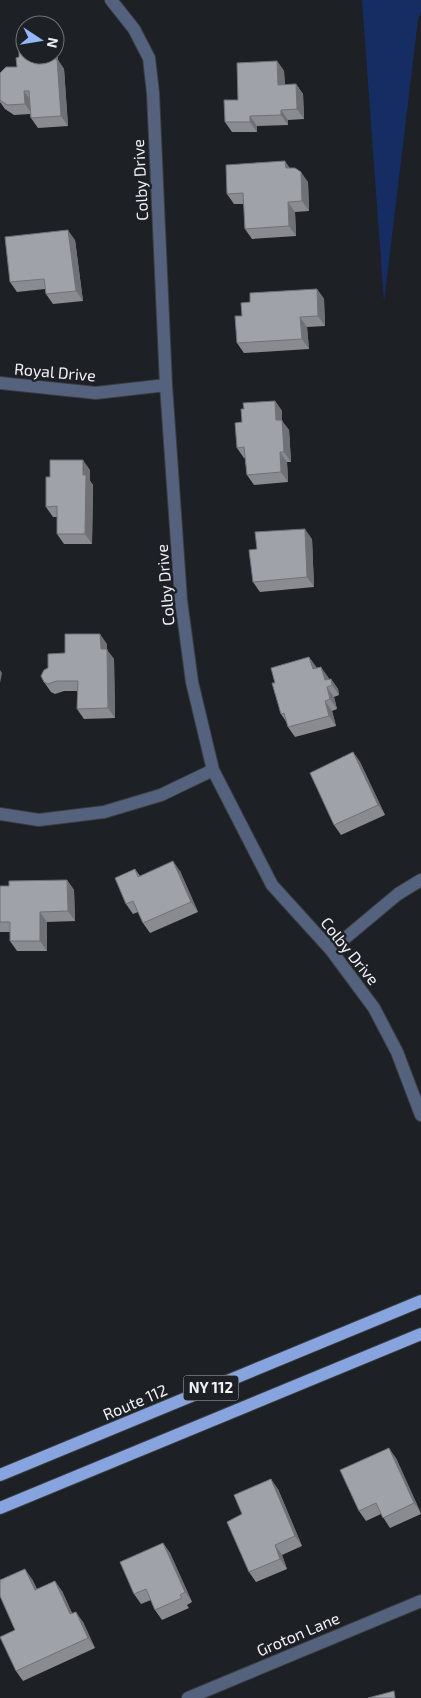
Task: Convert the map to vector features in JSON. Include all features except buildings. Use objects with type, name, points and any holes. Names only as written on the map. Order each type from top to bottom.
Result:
[{"type":"main road","name":"Route 112","points":[[0,1476],[421,1301]]},
{"type":"main road","name":"NY 112","points":[[0,1508],[421,1334]]},
{"type":"street","name":"Colby Drive","points":[[111,0],[134,29],[149,58],[153,93],[166,385],[182,600],[192,682],[213,770],[272,884],[331,950],[374,1008],[397,1052],[421,1115]]},
{"type":"street","name":"Royal Drive","points":[[0,383],[96,393],[166,385]]},
{"type":"street","points":[[0,814],[39,820],[104,812],[161,795],[213,770]]},
{"type":"street","points":[[331,950],[398,894],[421,880]]},
{"type":"street","name":"Groton Lane","points":[[188,1698],[421,1601]]},
{"type":"shaded area","points":[[362,0],[421,0],[384,302]]}]
